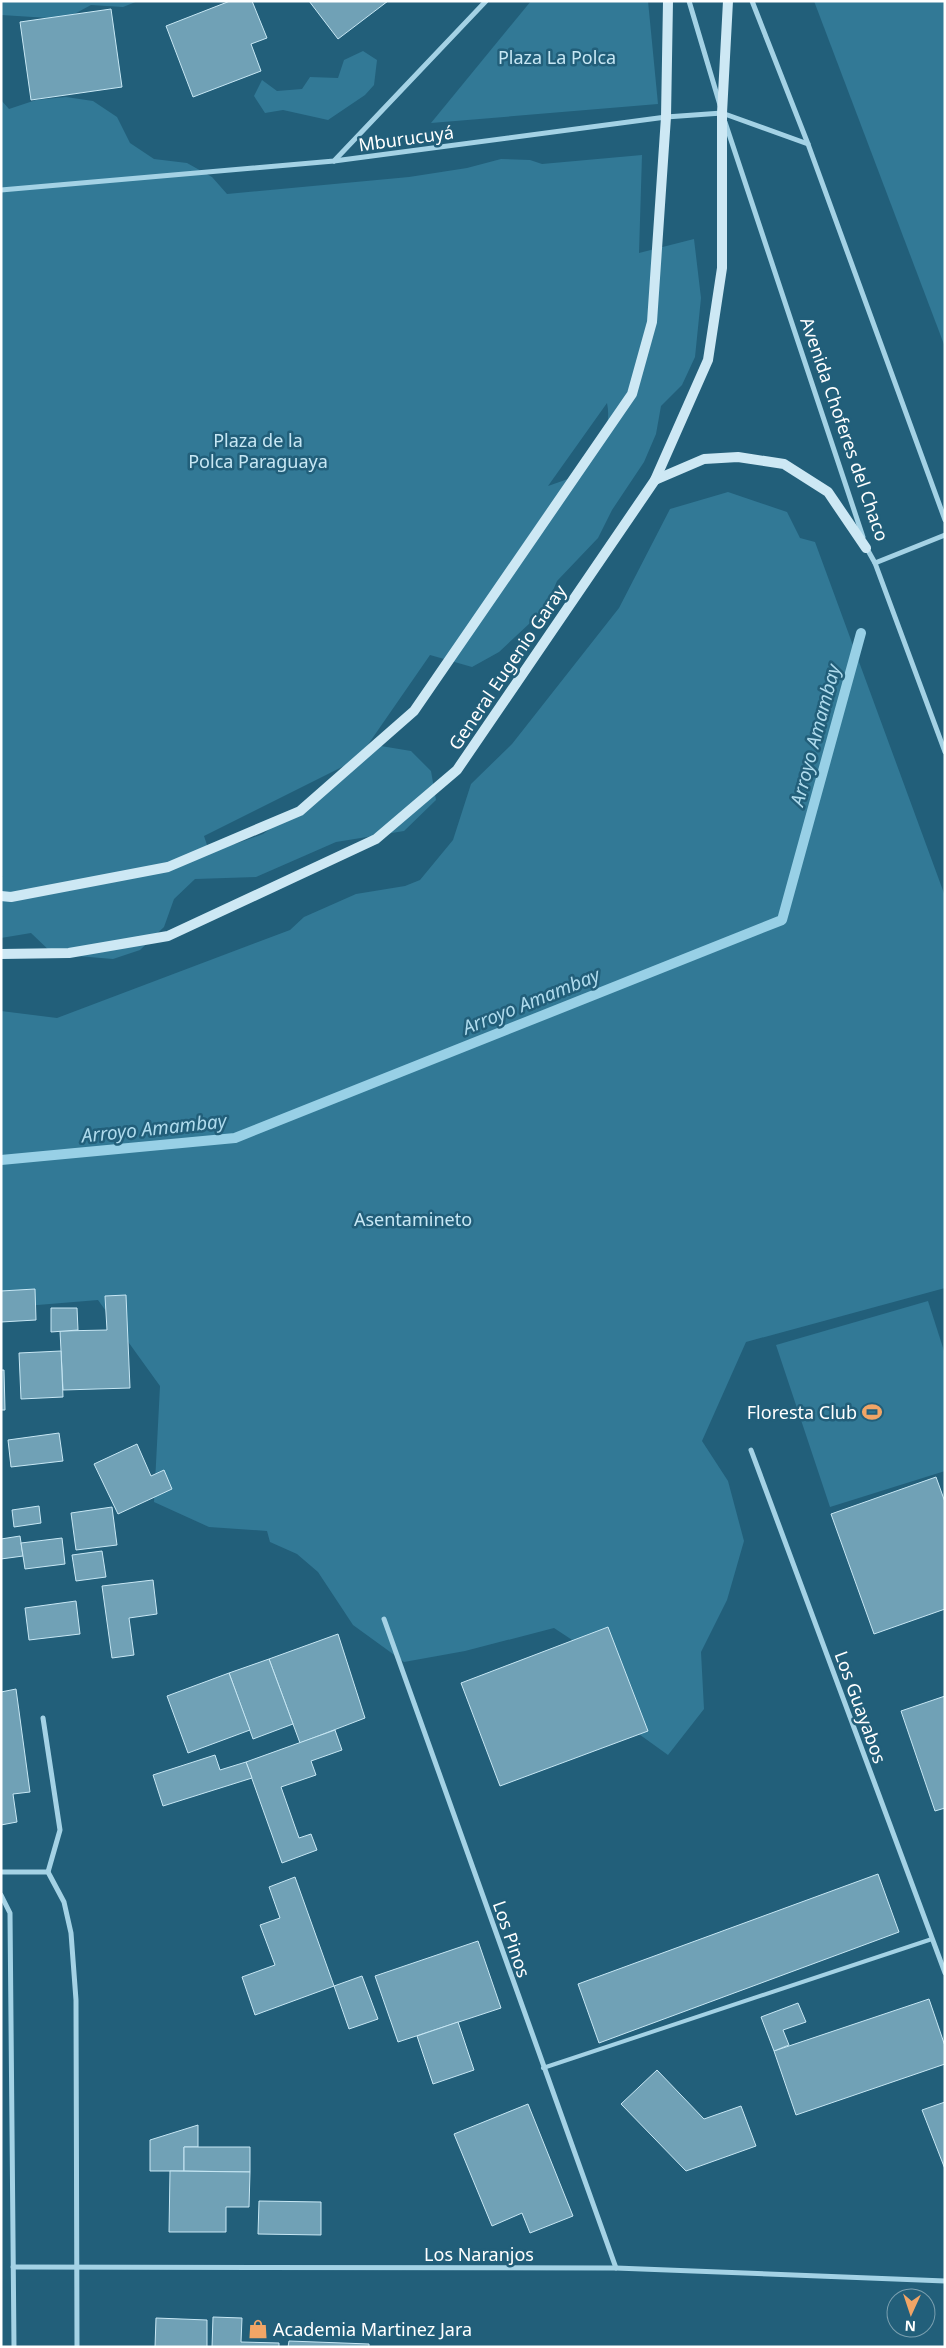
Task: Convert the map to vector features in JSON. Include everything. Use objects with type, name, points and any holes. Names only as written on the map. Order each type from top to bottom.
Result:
[{"type":"street","points":[[334,162],[486,1]]},
{"type":"street","points":[[1,896],[11,897],[168,867],[300,811],[414,711],[632,394],[652,322],[666,118],[668,1]]},
{"type":"street","name":"Avenida Choferes del Chaco","points":[[688,1],[722,113],[866,548],[875,563],[945,752]]},
{"type":"street","name":"Avenida Choferes del Chaco","points":[[722,113],[728,1]]},
{"type":"street","points":[[752,1],[808,144],[945,520]]},
{"type":"street","name":"Mburucuyá","points":[[1,190],[334,162],[666,118],[722,113],[808,144]]},
{"type":"street","name":"General Eugenio Garay","points":[[1,954],[69,953],[168,936],[376,839],[457,770],[655,480],[708,360],[722,268],[722,113]]},
{"type":"street","points":[[655,480],[704,460],[738,457],[784,464],[828,492],[866,548]]},
{"type":"street","points":[[875,563],[945,535]]},
{"type":"street","name":"Los Guayabos","points":[[751,1450],[945,1973]]},
{"type":"street","name":"Los Pinos","points":[[384,1619],[616,2268]]},
{"type":"street","points":[[43,1718],[60,1830],[48,1872],[64,1902],[71,1933],[76,2000],[77,2347]]},
{"type":"street","points":[[1,1872],[48,1872]]},
{"type":"street","points":[[1,1895],[10,1913],[14,2347]]},
{"type":"street","name":"Los Naranjos","points":[[12,2267],[78,2269],[616,2268],[945,2281]]},
{"type":"lane","points":[[544,2068],[932,1939]]},
{"type":"green space","points":[[1,1],[138,1],[123,7],[91,5],[65,19],[1,15]]},
{"type":"green space","name":"Plaza La Polca","points":[[531,1],[648,1],[658,104],[431,123]]},
{"type":"green space","points":[[814,1],[945,1],[945,347]]},
{"type":"green space","points":[[363,51],[377,60],[374,85],[365,95],[328,120],[283,110],[265,113],[254,96],[262,80],[277,91],[302,89],[310,77],[338,78],[344,60]]},
{"type":"green space","name":"Plaza de la Polca Paraguaya","points":[[66,97],[93,101],[117,117],[130,143],[154,159],[187,163],[212,177],[227,194],[409,177],[467,168],[501,159],[530,160],[542,164],[642,155],[639,253],[694,239],[701,298],[695,357],[682,385],[661,406],[656,434],[644,462],[612,510],[598,538],[557,581],[545,609],[499,652],[472,667],[430,655],[358,759],[204,836],[207,845],[235,844],[263,834],[381,746],[411,751],[431,771],[436,800],[404,831],[336,842],[256,877],[195,879],[174,899],[164,927],[140,950],[113,959],[53,954],[31,933],[1,938],[1,877],[3,876],[1,876],[1,100],[9,109],[36,100]],"holes":[[[607,403],[608,420],[600,447],[590,462],[577,474],[548,486]]]},
{"type":"green space","name":"Asentamineto","points":[[728,492],[787,512],[800,538],[815,542],[945,896],[945,1288],[746,1342],[702,1441],[728,1481],[744,1541],[727,1600],[701,1652],[704,1709],[668,1755],[618,1719],[604,1661],[554,1628],[465,1651],[404,1662],[353,1625],[318,1572],[297,1554],[270,1542],[267,1531],[209,1527],[154,1502],[160,1386],[98,1300],[1,1308],[1,1011],[57,1018],[290,930],[304,917],[356,894],[405,886],[420,880],[453,840],[471,784],[512,744],[619,608],[670,509]]},
{"type":"green space","name":"Floresta Club","points":[[928,1301],[945,1354],[945,1471],[830,1507],[776,1345]]},
{"type":"building","points":[[230,1],[252,1],[267,38],[251,44],[261,71],[193,97],[166,26]]},
{"type":"building","points":[[309,1],[388,1],[338,39]]},
{"type":"building","points":[[111,9],[122,87],[31,100],[20,22]]},
{"type":"building","points":[[35,1289],[36,1320],[1,1322],[1,1291]]},
{"type":"building","points":[[126,1295],[130,1388],[63,1390],[60,1331],[107,1330],[105,1296]]},
{"type":"building","points":[[51,1308],[77,1308],[78,1330],[51,1332]]},
{"type":"building","points":[[61,1351],[63,1397],[21,1399],[19,1353]]},
{"type":"building","points":[[1,1370],[4,1370],[5,1410],[1,1410]]},
{"type":"building","points":[[59,1433],[63,1461],[11,1467],[8,1440]]},
{"type":"building","points":[[137,1444],[151,1476],[164,1470],[172,1489],[118,1514],[94,1464]]},
{"type":"building","points":[[936,1477],[945,1502],[945,1609],[874,1634],[831,1514]]},
{"type":"building","points":[[39,1506],[41,1523],[14,1527],[12,1510]]},
{"type":"building","points":[[112,1507],[117,1545],[76,1550],[71,1513]]},
{"type":"building","points":[[20,1536],[23,1556],[1,1559],[1,1539]]},
{"type":"building","points":[[62,1538],[65,1564],[25,1569],[21,1543]]},
{"type":"building","points":[[102,1551],[106,1577],[76,1581],[72,1555]]},
{"type":"building","points":[[153,1580],[157,1614],[129,1618],[134,1655],[112,1658],[102,1586]]},
{"type":"building","points":[[76,1601],[80,1634],[29,1640],[25,1608]]},
{"type":"building","points":[[608,1627],[648,1731],[500,1786],[461,1683]]},
{"type":"building","points":[[338,1634],[365,1718],[300,1743],[269,1659]]},
{"type":"building","points":[[269,1659],[293,1724],[253,1739],[229,1673]]},
{"type":"building","points":[[229,1673],[250,1730],[188,1753],[167,1696]]},
{"type":"building","points":[[16,1689],[30,1792],[13,1794],[17,1822],[1,1825],[1,1692]]},
{"type":"building","points":[[945,1696],[945,1808],[935,1811],[901,1711]]},
{"type":"building","points":[[335,1730],[342,1750],[311,1761],[316,1775],[281,1787],[299,1838],[311,1834],[317,1850],[282,1863],[246,1762]]},
{"type":"building","points":[[215,1755],[220,1770],[246,1762],[252,1778],[163,1806],[153,1775]]},
{"type":"building","points":[[878,1874],[899,1932],[599,2043],[578,1984]]},
{"type":"building","points":[[295,1877],[334,1986],[255,2015],[242,1977],[275,1965],[260,1925],[280,1918],[269,1887]]},
{"type":"building","points":[[478,1941],[501,2008],[398,2042],[375,1976]]},
{"type":"building","points":[[362,1976],[378,2019],[349,2029],[334,1986]]},
{"type":"building","points":[[929,1999],[945,2046],[945,2064],[796,2115],[774,2051]]},
{"type":"building","points":[[798,2003],[806,2022],[783,2030],[789,2045],[774,2051],[761,2017]]},
{"type":"building","points":[[458,2022],[474,2070],[433,2084],[417,2036]]},
{"type":"building","points":[[657,2070],[704,2119],[741,2106],[756,2146],[686,2171],[621,2104]]},
{"type":"building","points":[[945,2102],[945,2169],[922,2110]]},
{"type":"building","points":[[528,2104],[573,2216],[530,2233],[522,2213],[492,2226],[454,2134]]},
{"type":"building","points":[[198,2125],[198,2147],[184,2147],[184,2171],[150,2171],[150,2140]]},
{"type":"building","points":[[184,2147],[250,2147],[250,2172],[184,2171]]},
{"type":"building","points":[[170,2171],[250,2172],[249,2207],[226,2207],[226,2232],[169,2232]]},
{"type":"building","points":[[259,2201],[321,2202],[321,2235],[258,2234]]},
{"type":"building","points":[[213,2317],[242,2318],[241,2342],[279,2343],[279,2347],[212,2347]]},
{"type":"building","points":[[156,2318],[207,2320],[207,2347],[155,2347]]},
{"type":"building","points":[[289,2341],[369,2344],[369,2347],[288,2347]]},
{"type":"waterway","name":"Arroyo Amambay","points":[[1,1160],[235,1138],[782,920],[861,633]]},
{"type":"place","name":"Floresta Club","points":[[872,1412]]},
{"type":"place","name":"Academia Martinez Jara","points":[[258,2329]]}]
